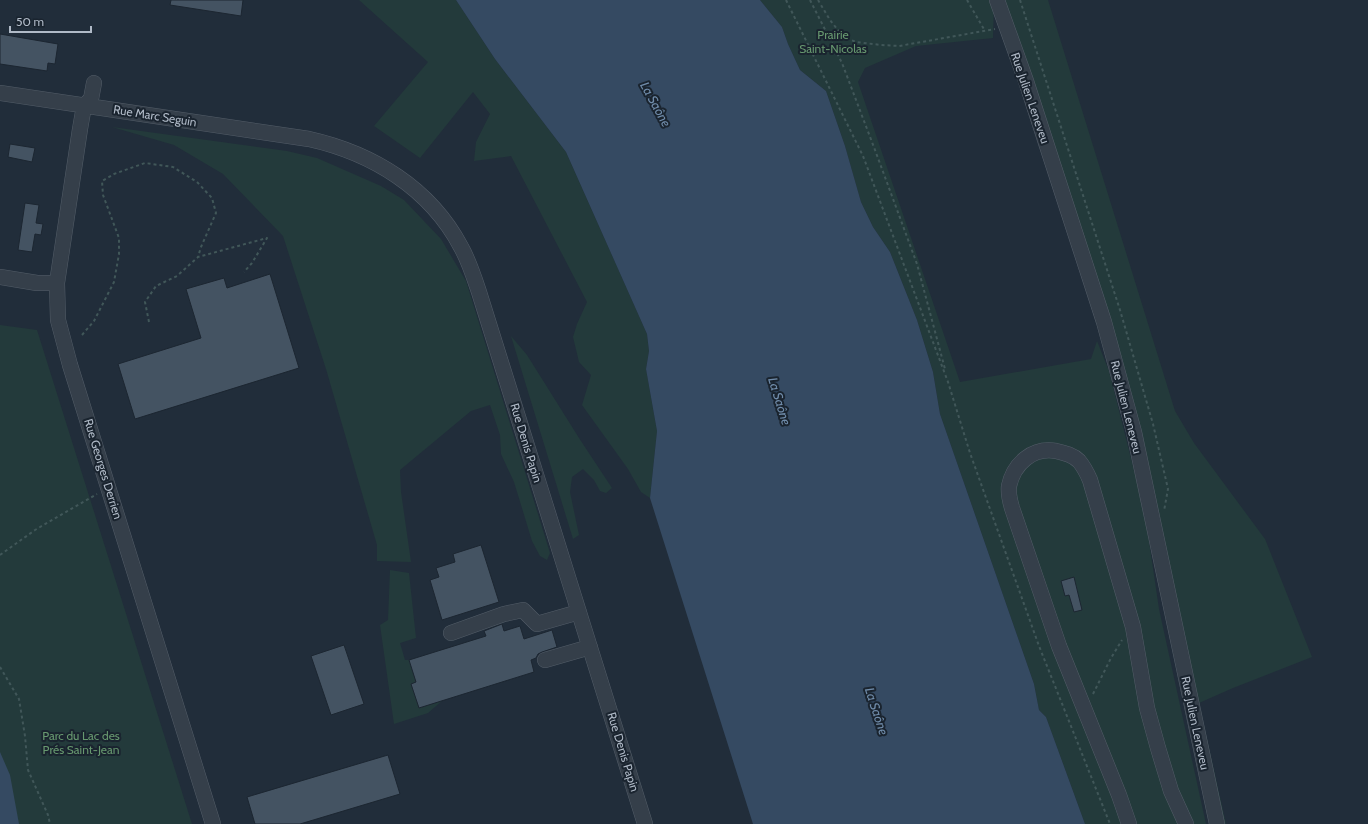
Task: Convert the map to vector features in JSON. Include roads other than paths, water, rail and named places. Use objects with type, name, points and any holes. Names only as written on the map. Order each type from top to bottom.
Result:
[{"type":"street","name":"Rue Julien Leneveu","points":[[997,0],[1026,81],[1104,322],[1134,432],[1217,824]]},
{"type":"street","name":"Rue Georges Derrien","points":[[94,83],[91,99],[84,106],[80,129],[57,283],[58,320],[62,339],[213,824]]},
{"type":"street","name":"Rue Marc Seguin","points":[[0,94],[309,139]]},
{"type":"street","name":"Rue Denis Papin","points":[[309,139],[331,144],[351,151],[385,168],[404,181],[437,212],[461,246],[469,263],[479,292],[645,824]]},
{"type":"street","points":[[0,277],[37,283],[57,283]]},
{"type":"street","points":[[1129,824],[1085,708],[1059,646],[1020,533],[1010,497],[1009,487],[1014,471],[1023,460],[1036,452],[1048,450],[1065,453],[1078,460],[1085,468],[1090,480],[1133,627],[1147,708],[1158,748],[1171,791],[1186,824]]},
{"type":"street","points":[[451,633],[498,616],[523,610],[537,624],[579,612]]},
{"type":"street","points":[[546,660],[590,647]]},
{"type":"water","name":"La Saône","points":[[456,0],[760,0],[782,27],[800,70],[826,91],[845,146],[861,202],[873,227],[890,252],[917,320],[933,372],[940,414],[1034,684],[1039,710],[1046,717],[1085,824],[753,824],[650,498],[657,431],[646,369],[649,351],[647,334],[566,152],[495,59]]},
{"type":"water","points":[[0,752],[10,775],[19,824],[0,824]]},
{"type":"park label","name":"Prairie Saint-Nicolas","points":[[833,42]]},
{"type":"park label","name":"Parc du Lac des Prés Saint-Jean","points":[[81,743]]}]
